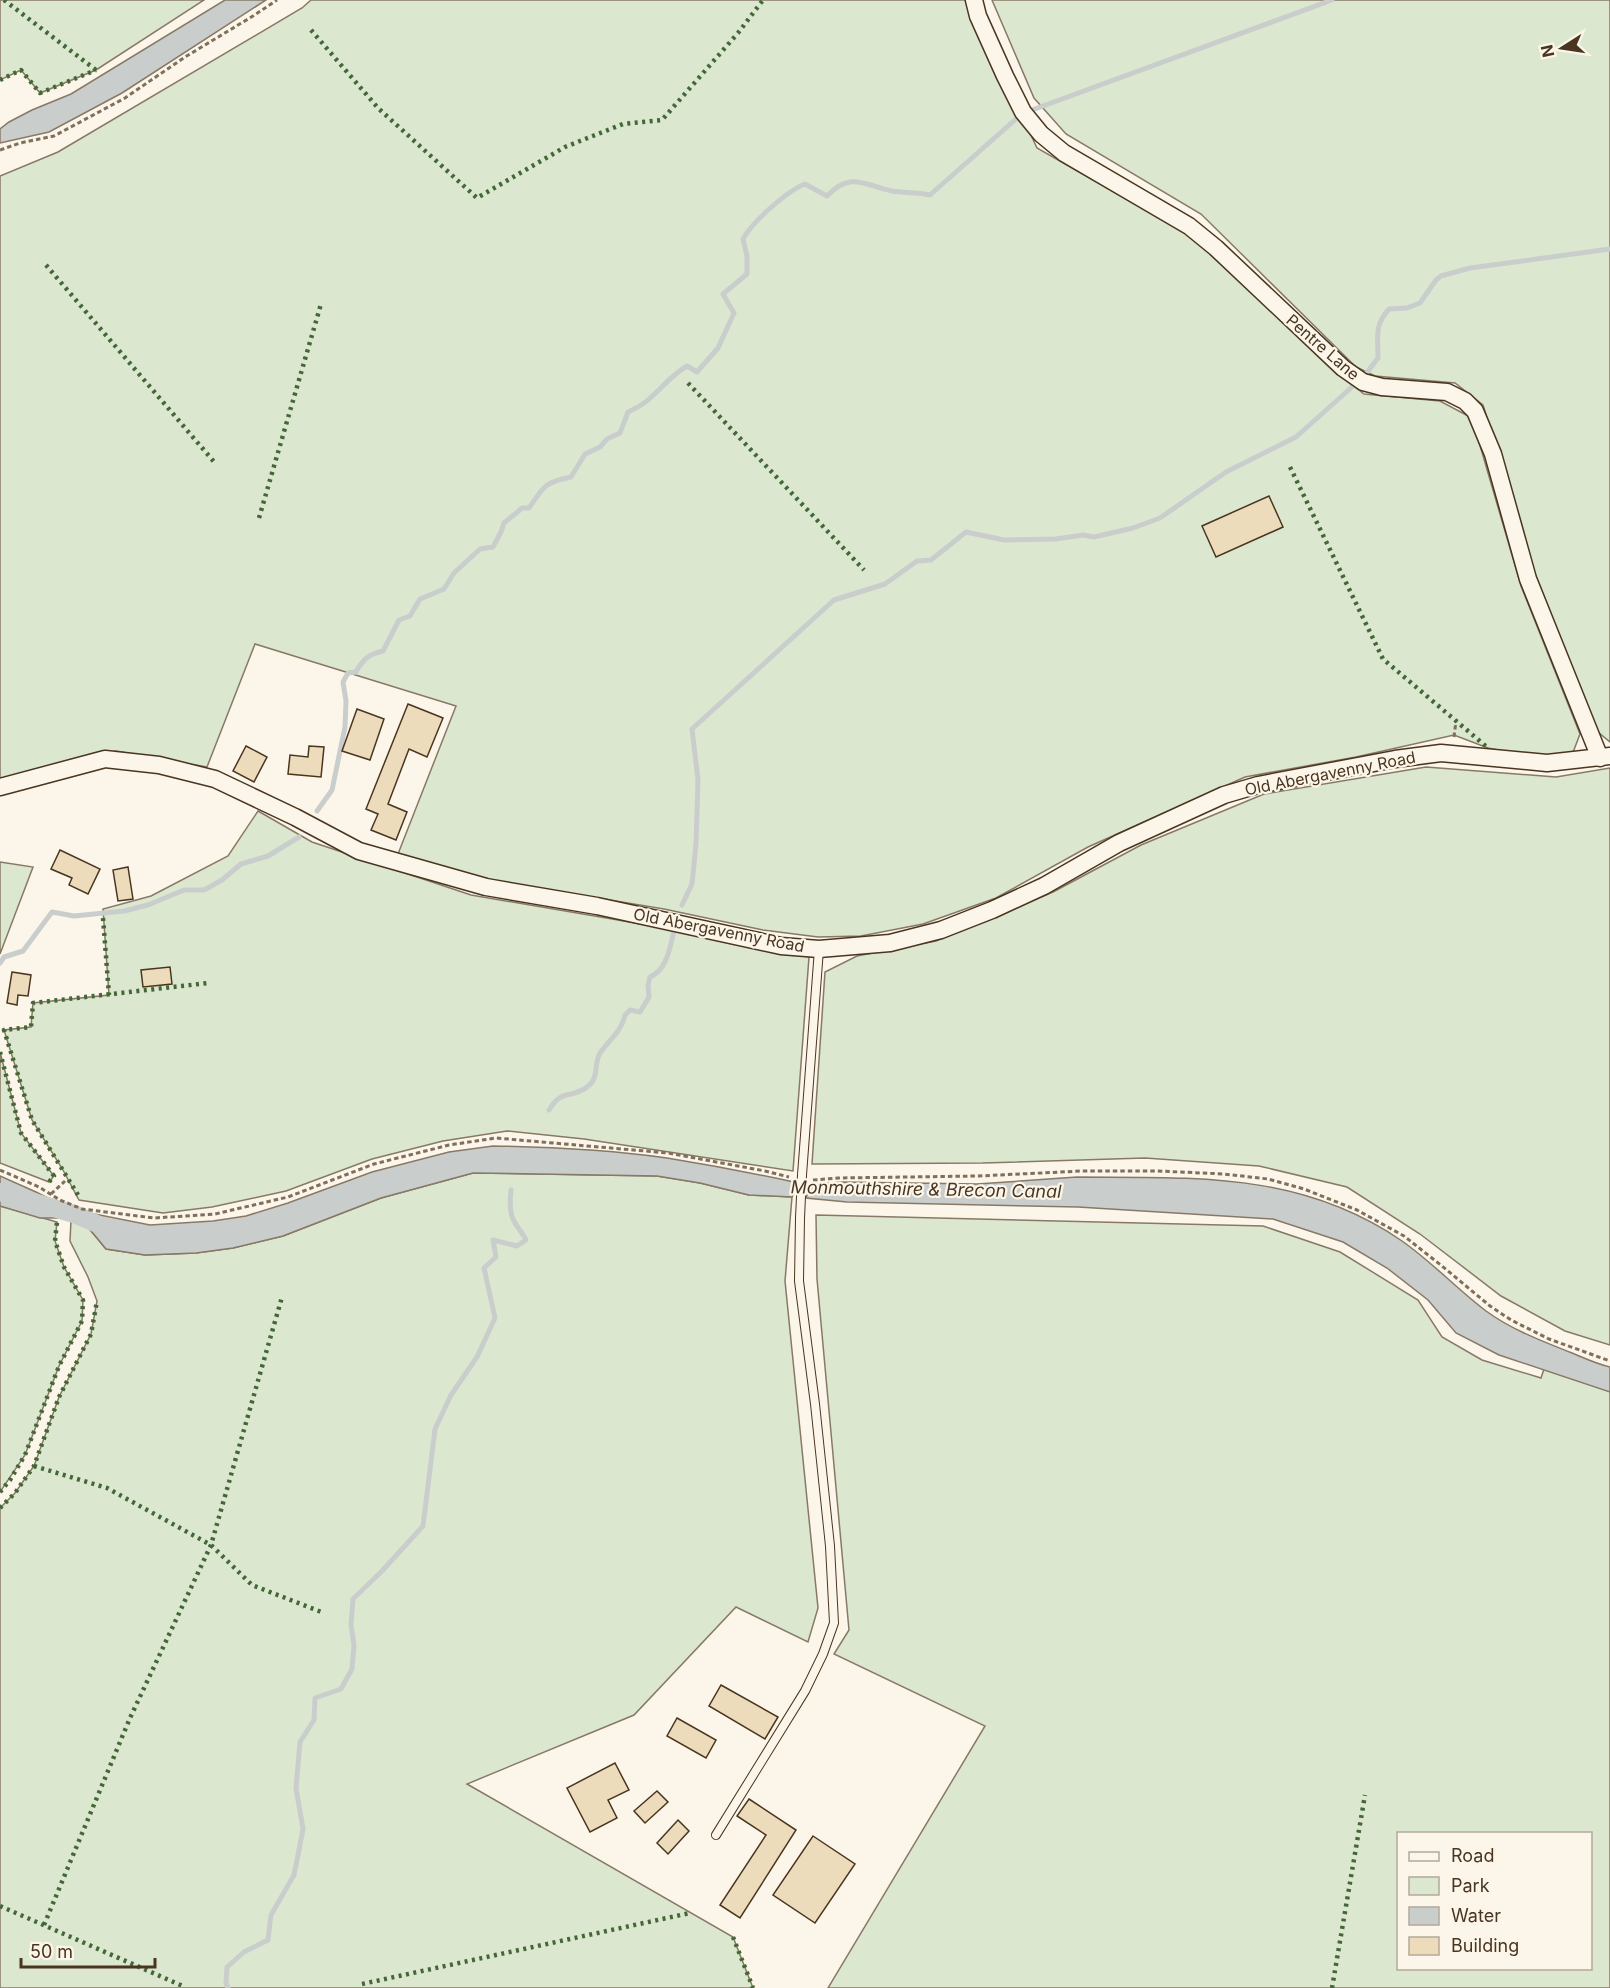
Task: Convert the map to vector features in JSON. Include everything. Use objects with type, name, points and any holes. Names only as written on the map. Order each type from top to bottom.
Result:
[{"type":"street","name":"Pentre Lane","points":[[974,0],[978,15],[1023,112],[1041,134],[1064,153],[1189,226],[1216,248],[1343,368],[1363,382],[1382,387],[1447,392],[1465,401],[1475,411],[1493,454],[1528,579],[1605,757]]},
{"type":"street","name":"Old Abergavenny Road","points":[[0,787],[105,759],[159,765],[215,779],[359,851],[486,888],[597,906],[781,946],[819,949],[890,943],[941,930],[1044,886],[1119,843],[1224,795],[1258,784],[1441,753],[1547,763],[1605,757]]},
{"type":"lane","points":[[716,1835],[805,1691],[823,1654],[834,1623],[830,1546],[799,1281],[798,1177],[819,949]]},
{"type":"path","points":[[0,150],[54,136],[124,98],[277,0]]},
{"type":"path","points":[[0,1170],[82,1209],[154,1218],[214,1214],[288,1197],[374,1164],[449,1145],[496,1138],[668,1153],[798,1177]]},
{"type":"path","points":[[811,1180],[978,1176],[1082,1170],[1224,1174],[1268,1179],[1304,1189],[1357,1209],[1404,1236],[1510,1320],[1550,1339],[1610,1361]]},
{"type":"path","points":[[51,1194],[65,1181]]},
{"type":"green space","points":[[0,0],[204,0],[96,70],[40,93],[21,70],[0,80]]},
{"type":"green space","points":[[311,0],[968,0],[1037,148],[1191,236],[1364,394],[1440,401],[1472,418],[1521,586],[1580,734],[1572,755],[1526,756],[1488,748],[1454,735],[1356,757],[1245,777],[1088,847],[996,898],[923,924],[861,936],[818,937],[763,930],[664,909],[494,881],[398,854],[456,706],[255,644],[207,767],[116,751],[0,781],[0,176],[58,152],[302,8]]},
{"type":"green space","points":[[992,0],[1610,0],[1610,742],[1598,732],[1534,571],[1483,405],[1455,383],[1375,376],[1356,367],[1201,214],[1066,134],[1034,98]]},
{"type":"green space","points":[[1426,767],[1556,777],[1610,768],[1610,1345],[1565,1331],[1501,1296],[1420,1234],[1347,1187],[1259,1166],[1145,1158],[983,1163],[812,1164],[825,972],[857,956],[936,941],[1053,892],[1141,845],[1264,794]]},
{"type":"green space","points":[[258,811],[312,842],[471,895],[659,927],[809,957],[793,1171],[584,1139],[507,1131],[443,1141],[372,1159],[286,1191],[212,1207],[163,1213],[79,1200],[32,1120],[4,1030],[31,1027],[33,1003],[109,995],[103,909],[151,896],[228,856]]},
{"type":"green space","points":[[0,862],[33,867],[0,954]]},
{"type":"green space","points":[[0,1052],[21,1133],[54,1176],[49,1182],[0,1163]]},
{"type":"green space","points":[[473,1173],[657,1176],[700,1183],[749,1195],[792,1197],[785,1281],[818,1608],[808,1642],[736,1607],[634,1715],[467,1784],[733,1937],[753,1988],[0,1988],[0,1508],[15,1493],[34,1466],[59,1397],[91,1334],[97,1301],[70,1241],[71,1220],[87,1226],[106,1249],[145,1255],[196,1253],[233,1248],[283,1236],[381,1198]]},
{"type":"green space","points":[[0,1206],[57,1222],[55,1241],[64,1267],[83,1300],[82,1321],[59,1366],[25,1455],[0,1492]]},
{"type":"green space","points":[[816,1215],[1263,1226],[1340,1252],[1418,1300],[1442,1337],[1482,1360],[1541,1378],[1544,1369],[1610,1391],[1610,1988],[828,1988],[985,1726],[834,1654],[849,1630],[817,1279]]},
{"type":"water","points":[[225,0],[266,0],[122,93],[49,132],[0,143],[0,129],[9,122],[71,94]]},
{"type":"water","points":[[493,1146],[580,1149],[667,1158],[794,1182],[796,1190],[792,1197],[749,1195],[700,1183],[657,1176],[473,1173],[381,1198],[283,1236],[233,1248],[196,1253],[145,1255],[106,1249],[87,1226],[71,1220],[75,1210],[150,1225],[213,1221],[246,1216],[372,1172],[449,1152]]},
{"type":"water","points":[[0,1176],[62,1205],[63,1212],[59,1218],[40,1218],[0,1206]]},
{"type":"water","points":[[1077,1177],[1204,1179],[1245,1183],[1285,1190],[1325,1202],[1364,1218],[1402,1241],[1475,1303],[1506,1324],[1610,1367],[1610,1392],[1499,1355],[1456,1333],[1428,1300],[1387,1268],[1343,1242],[1273,1219],[1078,1207],[847,1202],[806,1198],[809,1190],[806,1185],[843,1182],[977,1184]]},
{"type":"building","points":[[1269,496],[1283,527],[1216,557],[1202,526]]},
{"type":"building","points":[[408,704],[443,718],[427,757],[409,749],[388,804],[407,812],[396,840],[371,830],[378,814],[366,809]]},
{"type":"building","points":[[357,709],[384,719],[370,760],[342,751]]},
{"type":"building","points":[[246,746],[267,757],[254,782],[233,771]]},
{"type":"building","points":[[309,746],[324,747],[321,777],[288,774],[290,755],[308,757]]},
{"type":"building","points":[[60,850],[100,869],[88,894],[69,885],[72,878],[51,869]]},
{"type":"building","points":[[128,867],[133,899],[118,901],[113,870]]},
{"type":"building","points":[[170,967],[172,984],[143,987],[141,970]]},
{"type":"building","points":[[12,972],[31,975],[28,996],[18,995],[17,1005],[7,1003]]},
{"type":"building","points":[[721,1685],[778,1717],[765,1739],[709,1706]]},
{"type":"building","points":[[677,1718],[716,1740],[706,1758],[667,1736]]},
{"type":"building","points":[[615,1763],[629,1790],[608,1800],[617,1818],[590,1832],[567,1788]]},
{"type":"building","points":[[657,1791],[668,1802],[645,1823],[634,1811]]},
{"type":"building","points":[[749,1799],[796,1830],[740,1918],[720,1905],[766,1835],[737,1816]]},
{"type":"building","points":[[678,1820],[689,1831],[668,1854],[657,1843]]},
{"type":"building","points":[[813,1836],[855,1864],[815,1923],[773,1895]]},
{"type":"waterway","points":[[1032,110],[1332,0]]},
{"type":"waterway","points":[[317,811],[332,790],[345,727],[346,701],[343,682],[348,673],[356,672],[367,658],[383,651],[399,620],[410,616],[420,599],[444,589],[454,573],[480,549],[493,547],[504,523],[522,508],[529,508],[550,483],[571,477],[585,454],[620,433],[628,412],[645,402],[687,366],[697,372],[718,348],[734,313],[723,294],[747,274],[747,256],[743,239],[762,216],[789,193],[805,184],[827,196],[836,188],[851,182],[865,183],[892,191],[930,195],[1017,118]]},
{"type":"waterway","points":[[1365,375],[1378,358],[1378,332],[1384,315],[1389,309],[1407,308],[1420,303],[1441,276],[1470,268],[1610,249]]},
{"type":"waterway","points":[[682,905],[692,884],[696,844],[698,780],[692,729],[834,600],[885,584],[917,561],[931,560],[966,532],[1004,540],[1056,539],[1083,535],[1094,537],[1133,528],[1160,518],[1226,472],[1296,437],[1352,387]]},
{"type":"waterway","points":[[0,963],[4,957],[23,951],[52,912],[74,916],[124,911],[148,905],[184,890],[204,890],[222,880],[241,864],[268,856],[299,837]]},
{"type":"waterway","points":[[549,1110],[558,1099],[582,1091],[594,1080],[600,1053],[618,1031],[625,1015],[630,1010],[640,1012],[649,997],[650,977],[656,974],[664,964],[674,931]]},
{"type":"waterway","points":[[228,1988],[227,1967],[244,1952],[268,1940],[271,1915],[294,1875],[303,1829],[296,1788],[300,1742],[314,1720],[315,1698],[341,1689],[352,1669],[353,1599],[423,1526],[435,1429],[451,1395],[477,1357],[495,1318],[484,1268],[496,1257],[493,1240],[517,1246],[526,1240],[512,1216],[511,1190]]},
{"type":"waterway","name":"Monmouthshire & Brecon Canal","points":[[0,1192],[74,1214],[95,1223]]},
{"type":"hedge","points":[[4,0],[96,70]]},
{"type":"hedge","points":[[311,30],[378,108],[477,198],[565,147],[623,124],[662,120],[738,33],[763,0]]},
{"type":"hedge","points":[[0,80],[21,70],[40,93],[96,70]]},
{"type":"hedge","points":[[46,265],[215,463]]},
{"type":"hedge","points":[[259,518],[321,304]]},
{"type":"hedge","points":[[688,383],[864,570]]},
{"type":"hedge","points":[[1290,467],[1383,659],[1488,748]]},
{"type":"hedge","points":[[103,918],[109,995]]},
{"type":"hedge","points":[[78,1195],[32,1120],[4,1030],[31,1027],[33,1003],[208,983]]},
{"type":"hedge","points":[[0,1052],[21,1133],[54,1176],[49,1182]]},
{"type":"hedge","points":[[0,1492],[25,1455],[59,1366],[82,1321],[83,1300],[64,1267],[55,1241],[57,1222]]},
{"type":"hedge","points":[[44,1925],[130,1718],[211,1545],[282,1297]]},
{"type":"hedge","points":[[0,1508],[15,1493],[34,1466],[59,1397],[91,1334],[97,1301]]},
{"type":"hedge","points":[[34,1466],[107,1488],[211,1545],[252,1585],[324,1613]]},
{"type":"hedge","points":[[1332,1988],[1365,1795]]},
{"type":"hedge","points":[[0,1906],[185,1987]]},
{"type":"hedge","points":[[362,1984],[690,1913]]},
{"type":"hedge","points":[[733,1937],[753,1988]]}]
